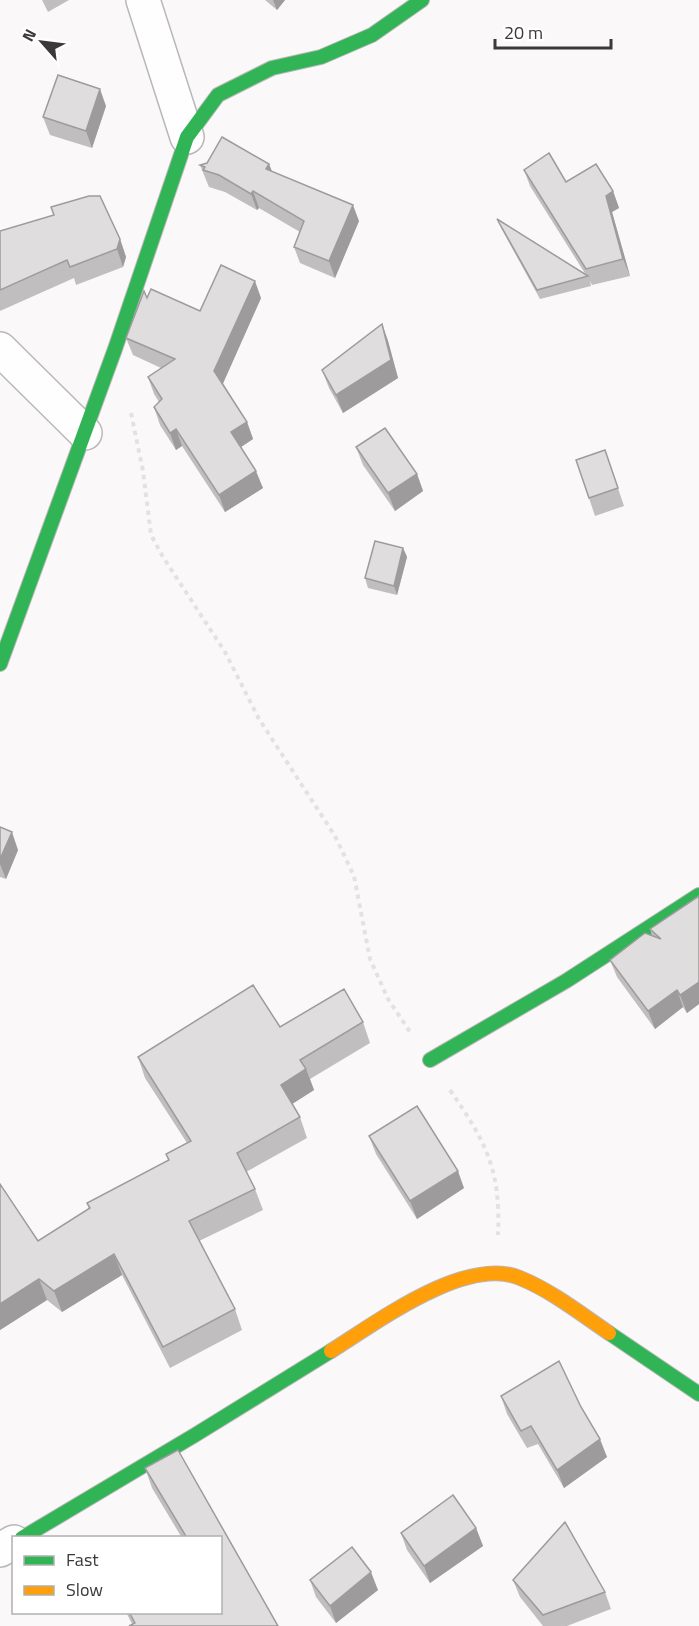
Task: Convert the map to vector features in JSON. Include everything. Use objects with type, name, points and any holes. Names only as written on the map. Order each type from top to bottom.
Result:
[{"type":"street","points":[[143,0],[187,137]]},
{"type":"street","points":[[0,664],[142,272],[187,137],[218,95],[272,68],[321,57],[372,35],[422,0]]},
{"type":"street","points":[[0,349],[84,433]]},
{"type":"street","points":[[430,1060],[532,1003],[628,944],[699,895]]},
{"type":"street","points":[[25,1536],[195,1435],[424,1293],[478,1274],[496,1272],[519,1277],[549,1293],[699,1394]]},
{"type":"path","points":[[130,412],[143,471],[151,535],[162,557],[225,652],[259,719],[335,836],[354,876],[370,959],[388,999],[474,1126],[493,1167],[499,1201],[496,1272]]},
{"type":"building","points":[[58,75],[100,89],[86,131],[43,117]]},
{"type":"building","points":[[222,137],[269,164],[266,169],[353,205],[329,261],[294,247],[304,221],[253,191],[251,194],[219,175],[203,170],[205,167],[200,165],[207,163]]},
{"type":"building","points":[[549,153],[566,182],[596,164],[613,191],[606,196],[623,259],[586,269],[524,170]]},
{"type":"building","points":[[89,196],[100,196],[120,239],[117,249],[70,267],[67,260],[0,290],[0,231],[54,215],[51,207]]},
{"type":"building","points":[[497,219],[588,276],[537,290]]},
{"type":"building","points":[[221,265],[255,281],[214,371],[247,422],[231,432],[256,471],[219,495],[176,429],[170,433],[154,407],[162,399],[148,377],[175,359],[126,338],[144,291],[147,298],[151,289],[200,311]]},
{"type":"building","points":[[382,324],[391,360],[336,395],[322,370]]},
{"type":"building","points":[[385,428],[417,474],[388,493],[356,447]]},
{"type":"building","points":[[605,450],[618,488],[589,498],[576,460]]},
{"type":"building","points":[[375,541],[403,548],[394,586],[365,578]]},
{"type":"building","points":[[0,827],[12,832],[0,859]]},
{"type":"building","points":[[699,896],[699,982],[680,995],[677,990],[648,1011],[610,960],[645,933],[661,939],[650,929]]},
{"type":"building","points":[[253,985],[280,1027],[344,989],[363,1022],[300,1060],[306,1069],[281,1085],[300,1117],[237,1153],[255,1189],[189,1221],[235,1309],[163,1347],[114,1254],[54,1291],[39,1279],[0,1304],[0,1184],[38,1241],[90,1208],[87,1203],[169,1160],[166,1154],[191,1141],[138,1057]]},
{"type":"building","points":[[417,1106],[458,1171],[410,1201],[369,1136]]},
{"type":"building","points":[[559,1361],[581,1407],[600,1439],[557,1470],[531,1426],[521,1431],[501,1396]]},
{"type":"building","points":[[178,1450],[278,1626],[129,1626],[135,1623],[130,1614],[222,1614],[222,1536],[186,1536],[145,1468]]},
{"type":"building","points":[[453,1495],[476,1528],[424,1566],[401,1533]]},
{"type":"building","points":[[565,1522],[605,1592],[543,1615],[513,1580]]},
{"type":"building","points":[[352,1547],[371,1572],[330,1606],[310,1580]]},
{"type":"traffic: fast","points":[[0,664],[115,349],[187,137],[218,95],[272,68],[321,57],[372,35],[422,0]]},
{"type":"traffic: fast","points":[[430,1060],[566,981],[699,895]]},
{"type":"traffic: fast","points":[[609,1333],[699,1394]]},
{"type":"traffic: fast","points":[[25,1536],[331,1351]]},
{"type":"traffic: slow","points":[[331,1351],[422,1295],[474,1276],[498,1273],[520,1278],[543,1289],[609,1333]]}]
